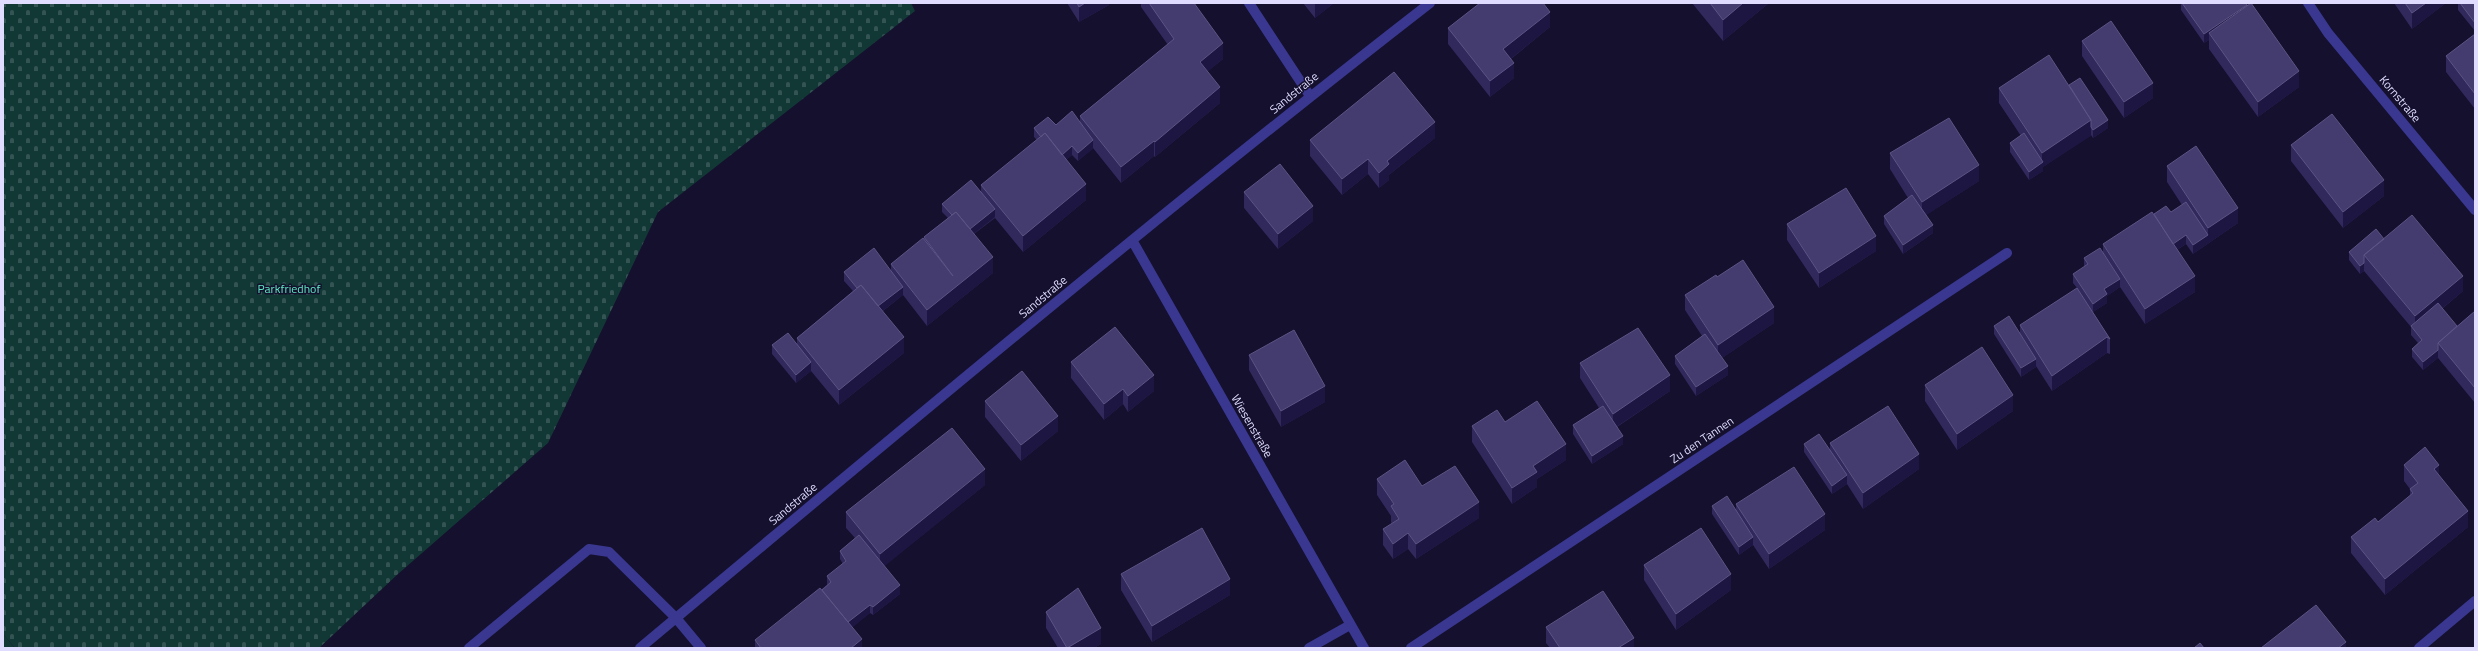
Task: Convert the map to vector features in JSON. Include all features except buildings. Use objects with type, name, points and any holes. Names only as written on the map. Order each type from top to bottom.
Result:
[{"type":"street","points":[[1249,3],[1310,96]]},
{"type":"street","name":"Sandstraße","points":[[640,648],[1132,240],[1310,96],[1430,3]]},
{"type":"street","name":"Kornstraße","points":[[2308,3],[2328,33],[2475,210]]},
{"type":"street","name":"Wiesenstraße","points":[[1132,240],[1364,648]]},
{"type":"street","name":"Zu den Tannen","points":[[1411,648],[2007,254]]},
{"type":"street","points":[[469,648],[589,549],[609,552],[676,618],[701,648]]},
{"type":"street","points":[[2419,648],[2475,601]]},
{"type":"street","points":[[1309,648],[1350,625]]},
{"type":"green space","name":"Parkfriedhof","points":[[3,3],[911,3],[915,11],[658,212],[548,443],[398,574],[319,648],[15,648],[3,634]]},
{"type":"green space","points":[[3,634],[14,647],[13,648],[3,648]]}]
